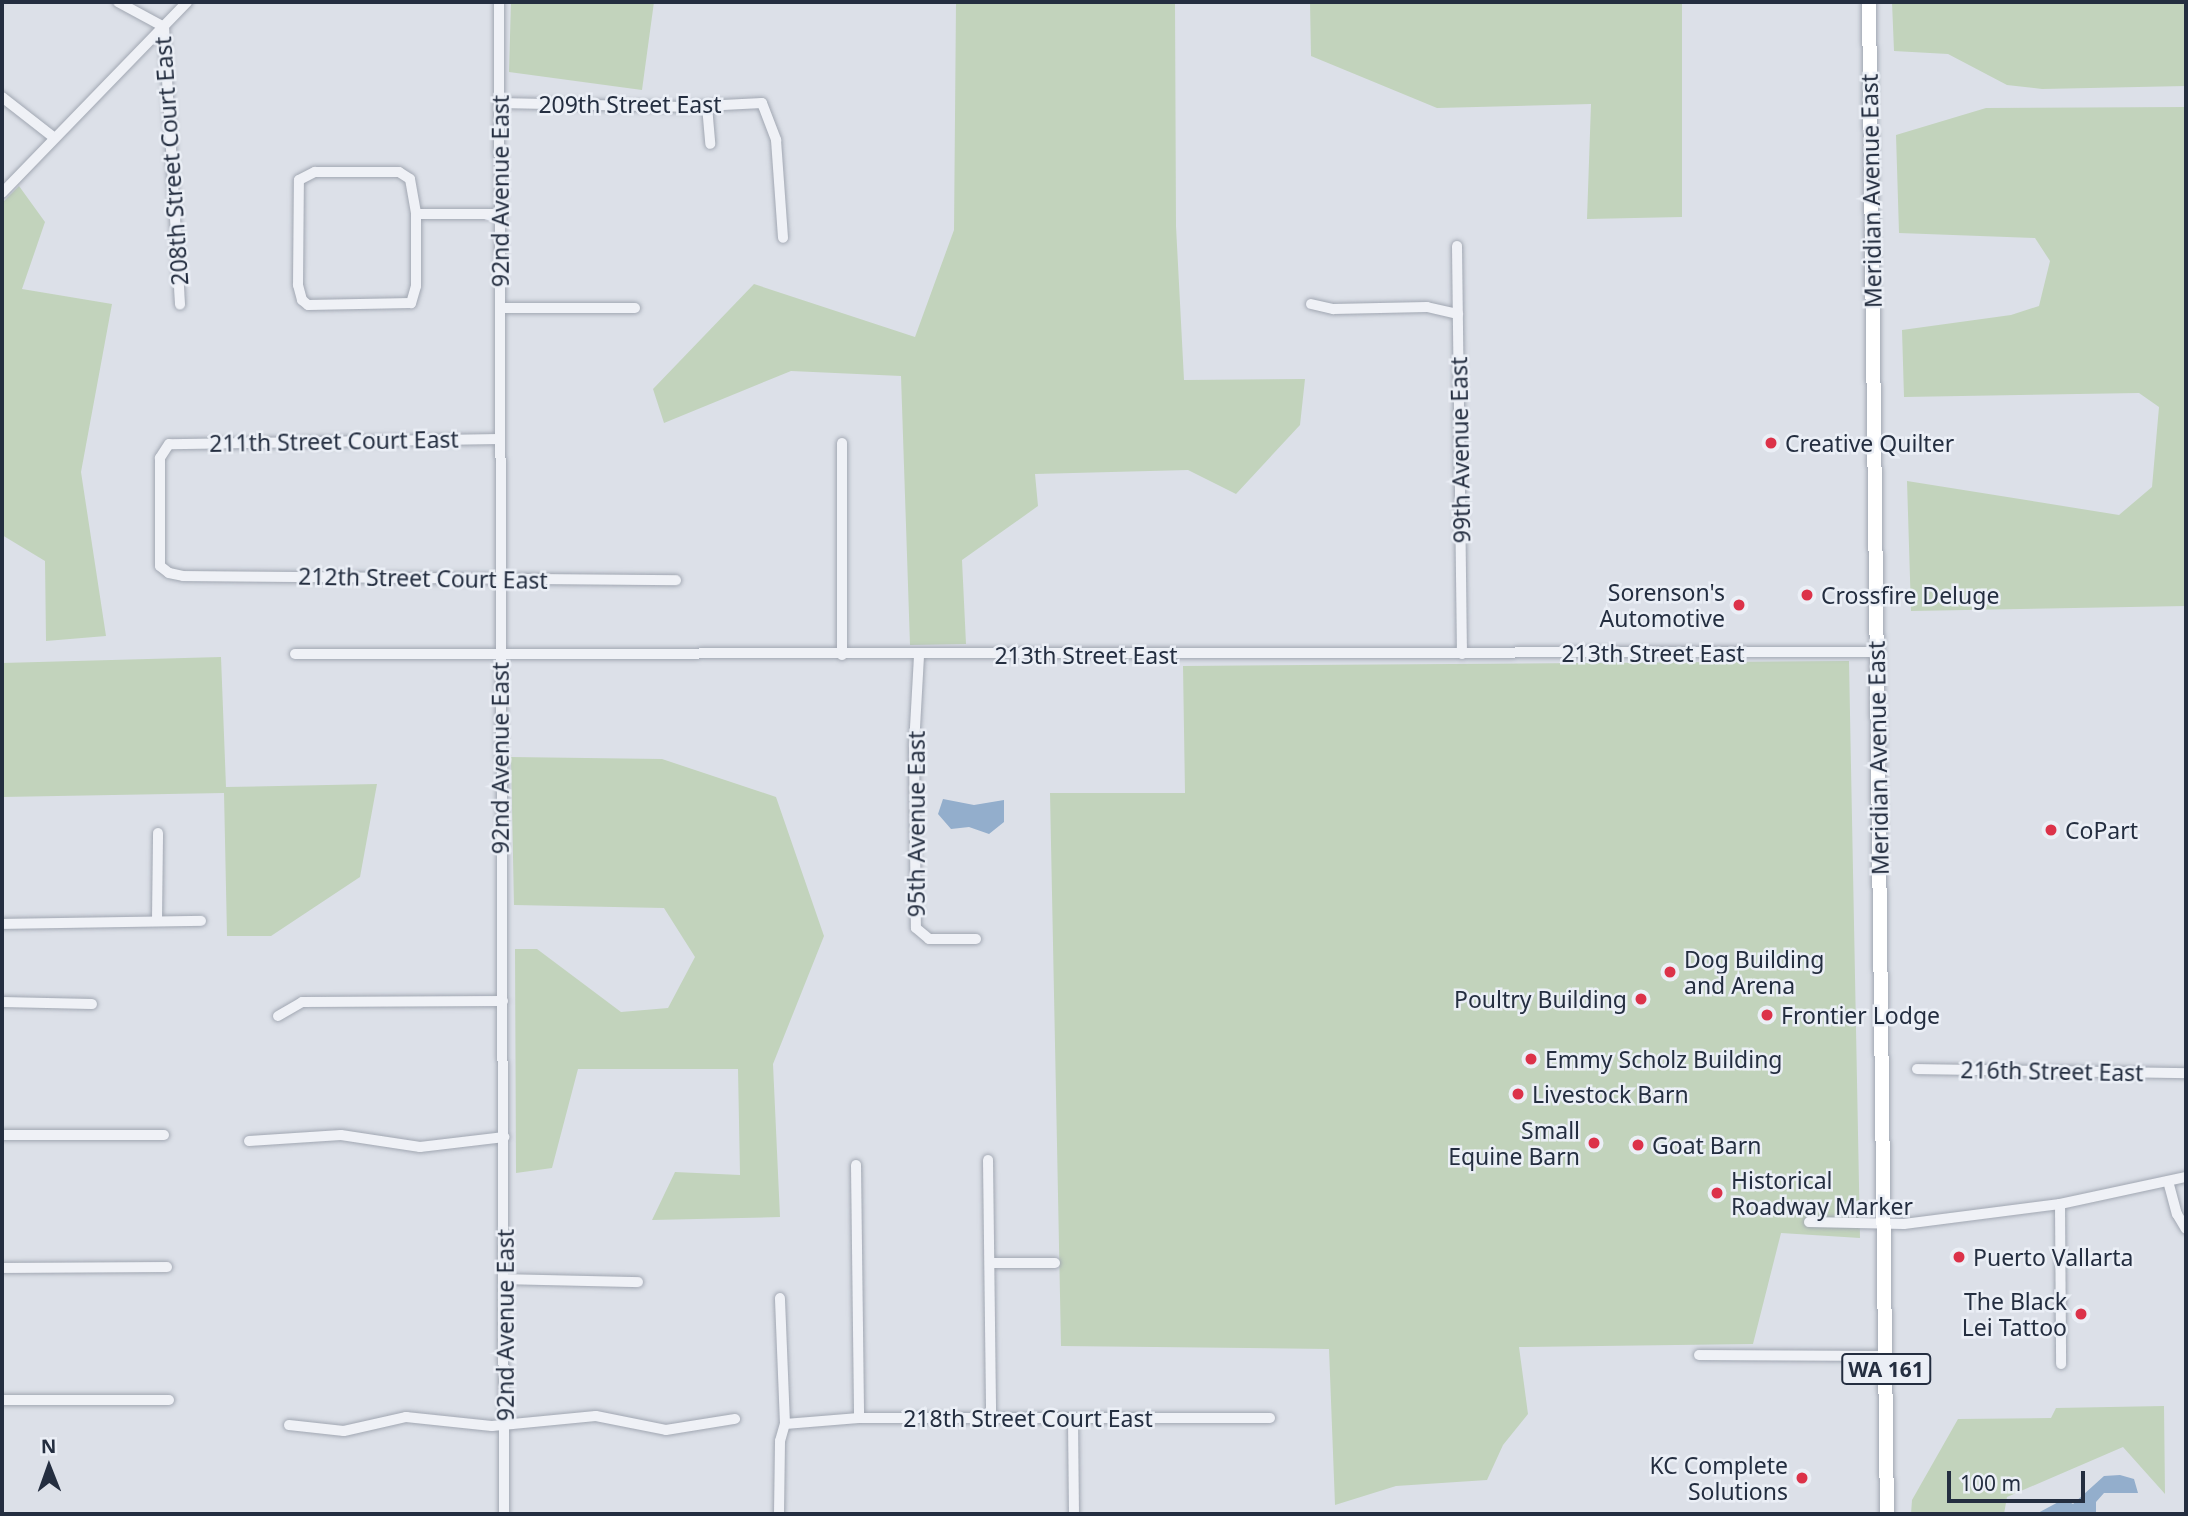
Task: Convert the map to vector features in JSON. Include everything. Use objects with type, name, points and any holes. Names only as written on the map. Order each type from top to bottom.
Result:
[{"type":"main road","name":"Meridian Avenue East","points":[[1869,2],[1887,1514]]},
{"type":"street","name":"208th Street Court East","points":[[118,2],[164,27],[180,305]]},
{"type":"street","points":[[2,193],[52,136],[187,2]]},
{"type":"street","name":"92nd Avenue East","points":[[499,2],[499,654],[506,1424],[504,1514]]},
{"type":"street","points":[[2,97],[52,136]]},
{"type":"street","name":"209th Street East","points":[[499,103],[708,106],[762,103],[776,139],[783,238]]},
{"type":"street","points":[[708,106],[710,144]]},
{"type":"street","points":[[315,172],[406,175],[413,184],[416,214],[416,286],[411,303],[303,303],[298,285],[302,176],[315,172]]},
{"type":"street","points":[[416,214],[501,214]]},
{"type":"street","name":"99th Avenue East","points":[[1457,246],[1462,653]]},
{"type":"street","points":[[1311,304],[1334,309],[1427,307],[1458,314]]},
{"type":"street","points":[[501,308],[635,308]]},
{"type":"street","name":"211th Street Court East","points":[[169,573],[160,560],[160,458],[169,444],[500,439]]},
{"type":"street","points":[[842,443],[842,655]]},
{"type":"street","name":"212th Street Court East","points":[[169,573],[676,580]]},
{"type":"street","name":"213th Street East","points":[[295,654],[919,656],[1877,652]]},
{"type":"street","name":"95th Avenue East","points":[[919,656],[914,746],[916,928],[929,939],[976,939]]},
{"type":"street","points":[[157,919],[158,833]]},
{"type":"street","points":[[2,924],[143,924],[157,919],[201,921]]},
{"type":"street","points":[[278,1016],[302,1002],[503,1001]]},
{"type":"street","points":[[2,1002],[92,1004]]},
{"type":"street","name":"216th Street East","points":[[1917,1069],[2186,1073]]},
{"type":"street","points":[[2,1135],[164,1135]]},
{"type":"street","points":[[249,1141],[341,1135],[420,1147],[504,1138]]},
{"type":"street","points":[[988,1160],[992,1418]]},
{"type":"street","points":[[856,1165],[859,1418]]},
{"type":"street","points":[[1809,1222],[1885,1224],[2060,1204],[2186,1177]]},
{"type":"street","points":[[2168,1181],[2177,1214],[2186,1229]]},
{"type":"street","points":[[2060,1204],[2061,1364]]},
{"type":"street","points":[[991,1263],[1055,1263]]},
{"type":"street","points":[[2,1268],[167,1267]]},
{"type":"street","points":[[504,1279],[638,1282]]},
{"type":"street","points":[[779,1514],[781,1432],[786,1424],[781,1409],[780,1298]]},
{"type":"street","points":[[1699,1355],[1886,1356]]},
{"type":"street","points":[[2,1400],[169,1400]]},
{"type":"street","points":[[289,1425],[344,1431],[406,1417],[506,1424],[596,1416],[666,1430],[735,1419]]},
{"type":"street","name":"218th Street Court East","points":[[786,1424],[859,1418],[1270,1418]]},
{"type":"street","points":[[1073,1419],[1074,1514]]},
{"type":"green space","points":[[511,2],[654,2],[642,90],[509,72]]},
{"type":"green space","points":[[956,2],[1175,2],[1176,226],[1184,380],[1305,379],[1300,425],[1236,494],[1188,470],[1035,474],[1038,506],[962,560],[966,644],[910,645],[901,376],[791,371],[664,423],[653,389],[754,284],[915,337],[954,230]]},
{"type":"green space","points":[[1310,2],[1682,2],[1682,217],[1587,219],[1591,104],[1437,108],[1311,56]]},
{"type":"green space","points":[[1892,2],[2186,2],[2186,86],[2042,89],[2007,85],[1948,54],[1894,51]]},
{"type":"green space","points":[[2186,107],[2186,606],[1911,611],[1907,481],[2119,515],[2152,487],[2159,407],[2139,393],[1904,397],[1902,330],[2011,315],[2039,306],[2050,261],[2035,238],[1899,233],[1896,135],[1986,108]]},
{"type":"green space","points":[[19,186],[45,222],[22,289],[112,304],[81,472],[106,636],[46,641],[45,561],[2,535],[2,203]]},
{"type":"green space","points":[[221,657],[226,787],[377,784],[360,877],[271,936],[227,936],[224,793],[2,797],[2,663]]},
{"type":"green space","points":[[1849,661],[1860,1238],[1781,1233],[1753,1344],[1519,1347],[1528,1414],[1503,1445],[1487,1480],[1396,1486],[1335,1505],[1329,1349],[1061,1346],[1050,793],[1185,793],[1183,666]]},
{"type":"green space","points":[[511,757],[662,759],[776,797],[824,936],[773,1064],[780,1217],[652,1220],[675,1172],[740,1175],[738,1069],[578,1069],[552,1168],[516,1173],[515,949],[537,949],[621,1012],[668,1008],[695,957],[664,908],[514,905]]},
{"type":"green space","points":[[2164,1406],[2165,1494],[2123,1447],[2007,1497],[2004,1514],[1911,1514],[1912,1500],[1958,1419],[2051,1418],[2056,1408]]},
{"type":"water","points":[[943,799],[974,805],[1004,800],[1004,822],[989,834],[969,827],[951,829],[938,814]]},
{"type":"water","points":[[2120,1475],[2134,1479],[2138,1493],[2104,1493],[2096,1502],[2096,1514],[2036,1514],[2064,1499],[2073,1504],[2104,1476]]},
{"type":"place","name":"Creative Quilter","points":[[1771,443]]},
{"type":"place","name":"Crossfire Deluge","points":[[1807,595]]},
{"type":"place","name":"Sorenson's Automotive","points":[[1739,605]]},
{"type":"place","name":"CoPart","points":[[2051,830]]},
{"type":"place","name":"Dog Building and Arena","points":[[1670,972]]},
{"type":"place","name":"Poultry Building","points":[[1641,999]]},
{"type":"place","name":"Frontier Lodge","points":[[1767,1015]]},
{"type":"place","name":"Emmy Scholz Building","points":[[1531,1059]]},
{"type":"place","name":"Livestock Barn","points":[[1518,1094]]},
{"type":"place","name":"Small Equine Barn","points":[[1594,1143]]},
{"type":"place","name":"Goat Barn","points":[[1638,1145]]},
{"type":"place","name":"Historical Roadway Marker","points":[[1717,1193]]},
{"type":"place","name":"Puerto Vallarta","points":[[1959,1257]]},
{"type":"place","name":"The Black Lei Tattoo","points":[[2081,1314]]},
{"type":"place","name":"KC Complete Solutions","points":[[1802,1478]]}]
